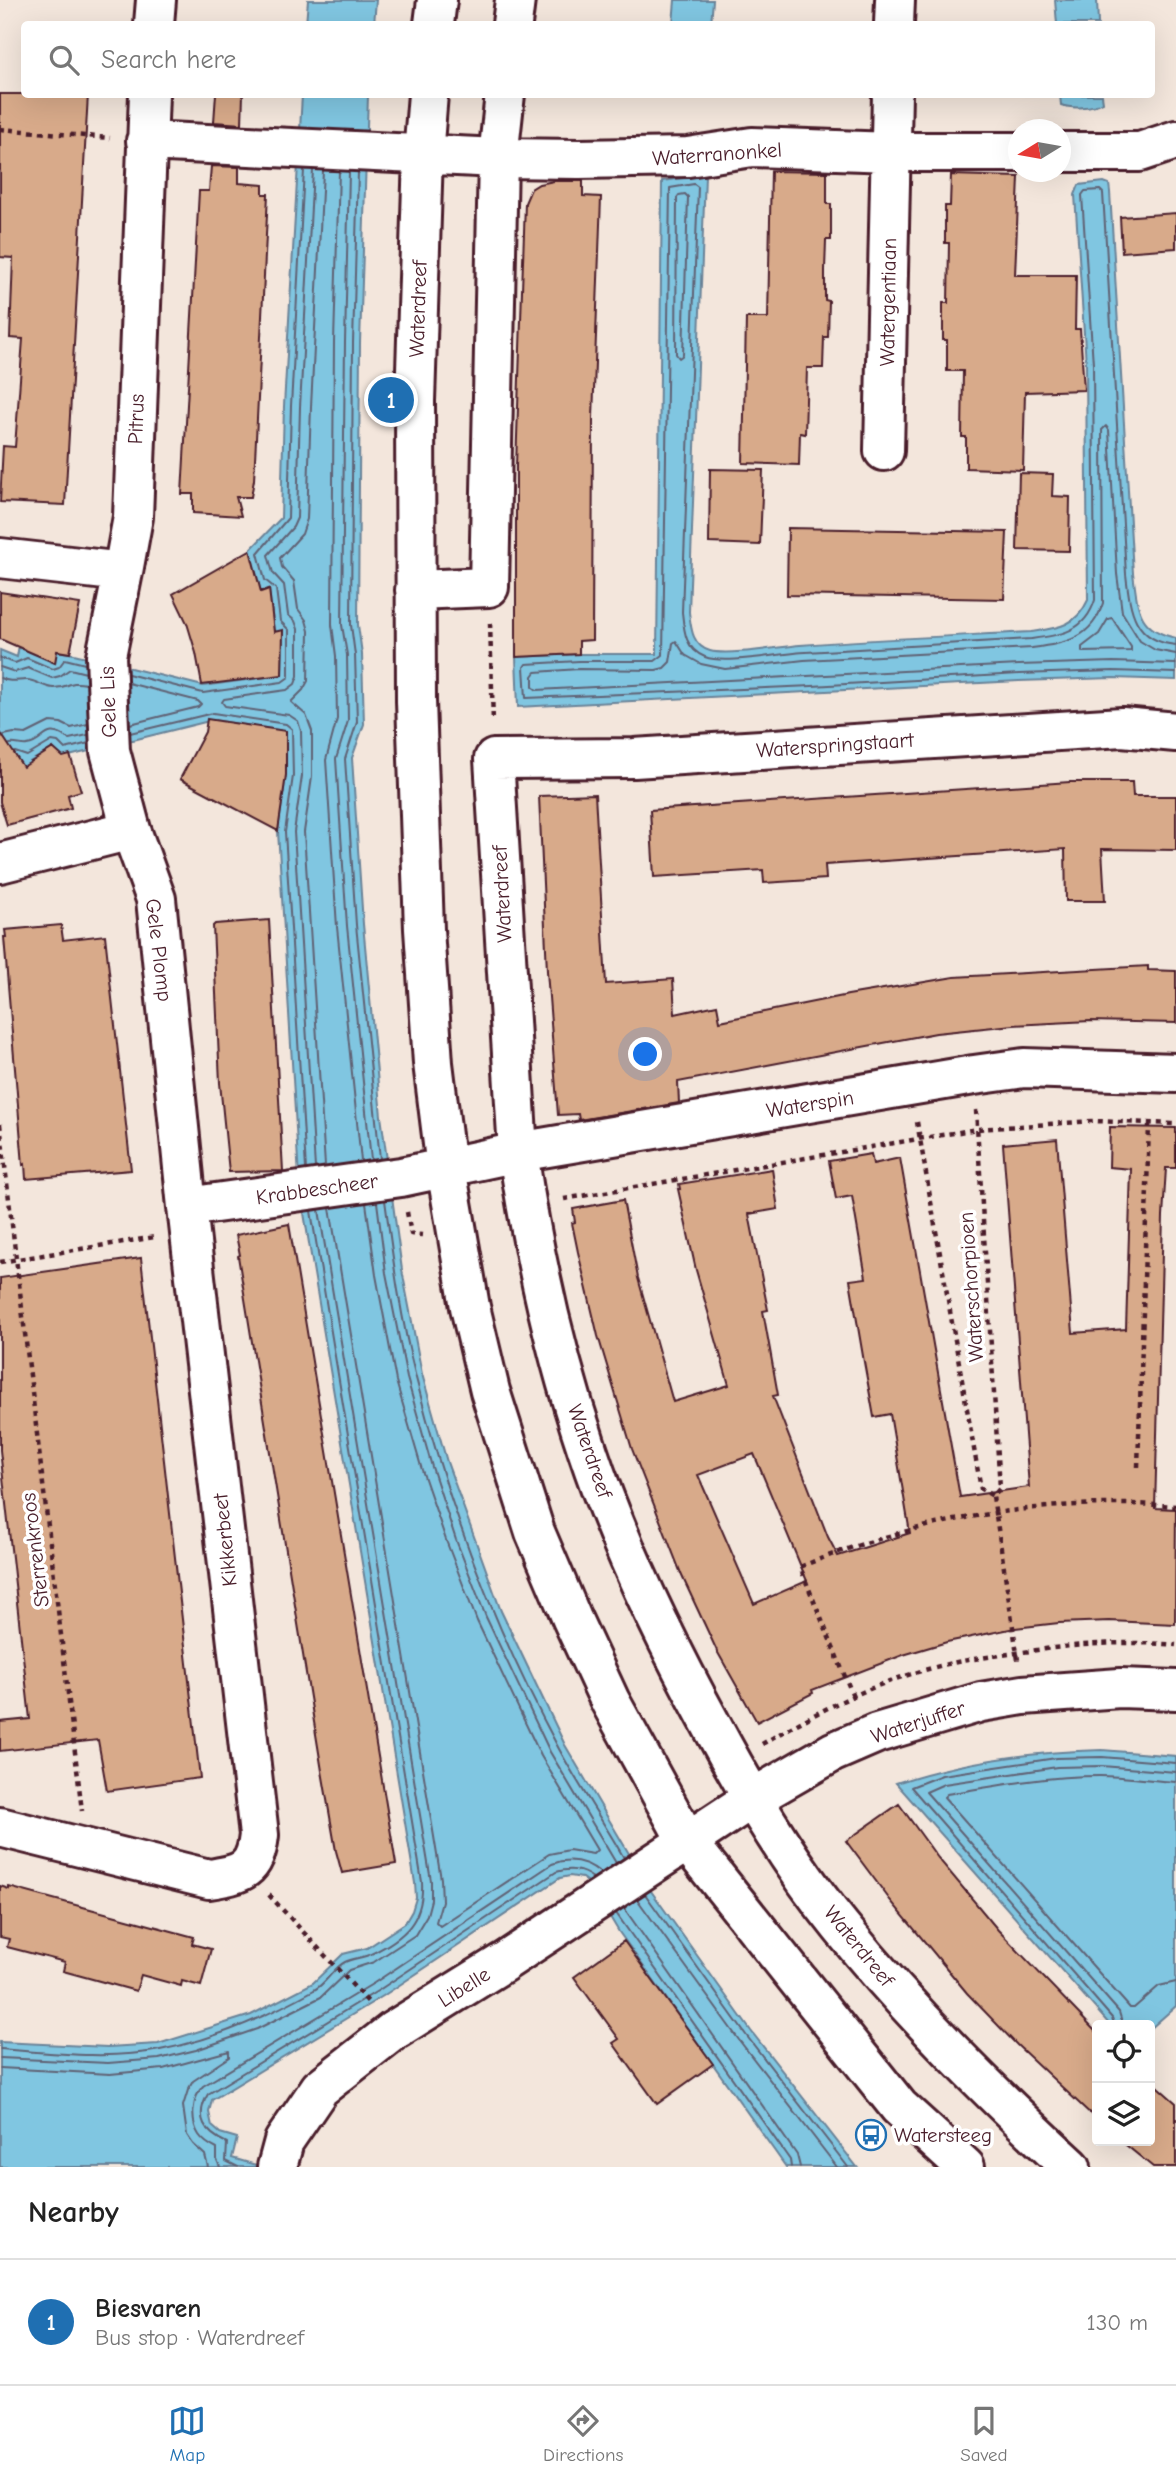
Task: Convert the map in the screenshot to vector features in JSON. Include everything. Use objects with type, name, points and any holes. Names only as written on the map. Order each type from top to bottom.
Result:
[{"type":"street","points":[[154,21],[156,0]]},
{"type":"street","points":[[435,21],[437,0]]},
{"type":"street","points":[[512,21],[515,0]]},
{"type":"street","points":[[894,21],[895,0]]},
{"type":"street","name":"Pitrus","points":[[122,572],[133,517],[149,98]]},
{"type":"street","name":"Waterdreef","points":[[428,98],[423,155],[415,401],[415,590],[424,929],[433,1063],[446,1168],[470,1307],[490,1391],[535,1532],[572,1619],[610,1701],[687,1842],[899,2107],[965,2167]]},
{"type":"street","points":[[415,590],[489,587],[498,158],[505,98]]},
{"type":"street","name":"Watergentiaan","points":[[884,452],[892,98]]},
{"type":"street","points":[[1071,152],[1140,152],[1176,140]]},
{"type":"street","points":[[146,141],[498,158]]},
{"type":"street","name":"Waterranonkel","points":[[498,158],[646,159],[688,157],[752,147],[891,152],[1008,152]]},
{"type":"street","points":[[0,558],[122,572]]},
{"type":"street","name":"Gele Lis","points":[[122,572],[106,656],[110,751],[131,831]]},
{"type":"street","name":"Waterspringstaart","points":[[494,759],[634,758],[1122,727],[1176,732]]},
{"type":"street","name":"Waterdreef","points":[[494,759],[518,1152],[526,1206],[559,1359],[589,1455],[630,1562],[676,1659],[753,1798],[840,1926],[941,2042],[1071,2167]]},
{"type":"street","points":[[0,863],[131,831]]},
{"type":"street","name":"Gele Plomp","points":[[131,831],[156,900],[189,1220]]},
{"type":"street","name":"Waterspin","points":[[446,1168],[518,1152],[1024,1068],[1176,1073]]},
{"type":"street","name":"Krabbescheer","points":[[189,1220],[289,1194],[446,1168]]},
{"type":"street","name":"Kikkerbeet","points":[[189,1220],[259,1835],[257,1855],[246,1870]]},
{"type":"street","name":"Waterjuffer","points":[[687,1842],[753,1798],[833,1752],[877,1733],[981,1702],[1023,1695],[1120,1688],[1176,1690]]},
{"type":"street","points":[[0,1827],[209,1879],[233,1876],[246,1870]]},
{"type":"street","name":"Libelle","points":[[281,2154],[320,2088],[393,2031],[687,1842]]},
{"type":"path","points":[[0,129],[146,141]]},
{"type":"path","points":[[489,587],[494,759]]},
{"type":"path","name":"Waterschorpioen","points":[[974,1075],[1000,1488],[993,1496],[1023,1695]]},
{"type":"path","name":"Waterschorpioen","points":[[909,1087],[981,1489],[993,1496]]},
{"type":"path","points":[[526,1206],[977,1129],[1093,1121],[1176,1124]]},
{"type":"path","name":"Sterrenkroos","points":[[0,1124],[86,1849]]},
{"type":"path","points":[[1138,1467],[1149,1125]]},
{"type":"path","points":[[0,1262],[189,1220]]},
{"type":"path","points":[[853,1696],[800,1567],[836,1552],[920,1527],[995,1512],[1095,1503],[1176,1506]]},
{"type":"path","points":[[246,1870],[374,2008]]},
{"type":"water","points":[[308,0],[376,0],[374,21],[306,21]]},
{"type":"water","points":[[675,0],[713,0],[711,21],[673,21]]},
{"type":"water","points":[[1055,0],[1097,0],[1098,21],[1057,21]]},
{"type":"water","points":[[302,98],[368,98],[360,343],[358,625],[362,654],[364,724],[352,758],[363,924],[381,1116],[402,1270],[422,1374],[447,1462],[501,1611],[565,1745],[651,1891],[751,2031],[857,2167],[786,2167],[619,1932],[591,1885],[582,1878],[570,1876],[560,1878],[383,1996],[212,2100],[209,2112],[212,2126],[220,2133],[237,2138],[232,2158],[263,2167],[0,2167],[0,2042],[108,2047],[158,2044],[251,2015],[313,1983],[343,1954],[367,1948],[405,1923],[416,1898],[299,1178],[278,831],[286,775],[286,731],[213,720],[57,759],[53,748],[30,762],[32,766],[20,769],[0,768],[0,650],[17,657],[19,645],[70,653],[203,686],[282,675],[283,630],[274,632],[269,589],[261,592],[250,550],[281,518],[284,406]]},
{"type":"water","points":[[1060,98],[1102,98],[1103,102],[1088,107],[1061,105]]},
{"type":"water","points":[[705,175],[689,612],[694,636],[699,645],[710,651],[729,652],[829,643],[1031,632],[1065,625],[1078,616],[1088,600],[1086,364],[1075,195],[1079,185],[1104,182],[1109,184],[1110,192],[1133,573],[1142,616],[1154,629],[1176,638],[1176,680],[1113,678],[1019,681],[518,707],[516,657],[657,654],[662,181]]},
{"type":"water","points":[[1102,1750],[1176,1756],[1176,2006],[1155,2025],[1155,2020],[1106,2020],[896,1783],[946,1769],[1049,1753]]},
{"type":"building","points":[[0,94],[21,94],[21,98],[88,98],[65,505],[0,502],[3,446],[15,447],[23,339],[10,338],[13,258],[0,257]]},
{"type":"building","points":[[216,98],[243,98],[242,124],[214,122]]},
{"type":"building","points":[[211,166],[239,167],[239,183],[263,185],[263,194],[268,194],[254,480],[251,497],[236,497],[241,516],[193,513],[193,494],[182,494],[199,191],[209,191]]},
{"type":"building","points":[[771,171],[827,172],[827,204],[831,204],[831,240],[826,240],[825,270],[825,300],[829,301],[828,337],[824,337],[823,368],[807,368],[805,434],[800,433],[799,465],[743,463],[746,318],[768,318]]},
{"type":"building","points":[[951,175],[1008,177],[1008,182],[1019,182],[1015,275],[1076,275],[1075,329],[1080,329],[1084,390],[1025,392],[1023,470],[966,468],[966,437],[962,437],[963,371],[947,371],[947,340],[943,340],[943,303],[948,303],[949,243],[945,243],[945,206],[950,206]]},
{"type":"building","points":[[554,181],[583,181],[583,196],[601,197],[593,418],[592,640],[579,641],[579,654],[516,657],[516,466],[525,203],[531,189]]},
{"type":"building","points":[[1176,213],[1176,248],[1122,252],[1120,217]]},
{"type":"building","points":[[710,469],[763,470],[760,545],[709,543]]},
{"type":"building","points":[[1019,473],[1053,474],[1052,496],[1070,497],[1069,551],[1017,550]]},
{"type":"building","points":[[788,528],[1007,532],[1004,599],[787,595]]},
{"type":"building","points":[[250,550],[261,592],[269,589],[274,632],[283,630],[282,675],[202,685],[187,623],[173,594]]},
{"type":"building","points":[[0,592],[80,604],[70,653],[57,651],[55,663],[0,639]]},
{"type":"building","points":[[207,719],[286,731],[286,775],[278,831],[180,779],[205,732]]},
{"type":"building","points":[[0,732],[23,767],[53,748],[63,757],[70,755],[81,791],[68,795],[71,808],[7,825],[0,802]]},
{"type":"building","points":[[1070,782],[1132,782],[1133,796],[1176,796],[1176,850],[1102,849],[1105,901],[1066,901],[1065,849],[825,865],[826,879],[764,883],[763,870],[654,877],[650,810]]},
{"type":"building","points":[[595,794],[606,984],[673,979],[675,1014],[717,1005],[720,1021],[954,977],[1148,966],[1148,970],[1176,971],[1176,1023],[1090,1021],[936,1033],[678,1082],[679,1103],[579,1120],[578,1114],[558,1115],[547,971],[539,796]]},
{"type":"building","points":[[269,920],[283,1171],[229,1172],[220,1083],[213,926]]},
{"type":"building","points":[[61,925],[63,940],[105,935],[131,1170],[26,1179],[4,937],[5,930]]},
{"type":"building","points":[[1110,1127],[1176,1128],[1176,1168],[1166,1168],[1163,1216],[1155,1508],[1176,1509],[1175,1624],[1109,1621],[1059,1623],[1015,1628],[947,1642],[903,1655],[812,1690],[813,1693],[757,1722],[717,1651],[682,1576],[632,1449],[598,1336],[572,1223],[575,1222],[573,1209],[623,1200],[638,1278],[673,1402],[729,1385],[696,1270],[679,1184],[772,1169],[778,1209],[749,1214],[768,1310],[763,1311],[778,1395],[773,1396],[828,1537],[838,1556],[910,1533],[890,1414],[874,1417],[864,1362],[850,1280],[866,1278],[852,1196],[836,1199],[829,1161],[871,1154],[873,1164],[900,1158],[960,1497],[1029,1487],[1003,1144],[1057,1139],[1073,1333],[1126,1329],[1131,1169],[1109,1167]],"holes":[[[754,1454],[807,1581],[754,1604],[698,1475]]]},
{"type":"building","points":[[289,1224],[396,1864],[342,1873],[322,1771],[236,1235]]},
{"type":"building","points":[[141,1258],[200,1778],[107,1791],[98,1740],[0,1751],[0,1722],[30,1719],[0,1450],[0,1278]]},
{"type":"building","points":[[899,1804],[938,1858],[998,1930],[1092,2028],[1092,2115],[1017,2045],[967,1993],[890,1900],[846,1841]]},
{"type":"building","points":[[0,1886],[194,1937],[192,1944],[211,1949],[201,1986],[182,1981],[181,1986],[141,1975],[136,1991],[63,1971],[65,1962],[7,1947],[9,1939],[0,1937]]},
{"type":"building","points":[[624,1941],[713,2064],[657,2104],[613,2043],[619,2039],[574,1977]]},
{"type":"building","points":[[1155,2084],[1176,2103],[1176,2167],[1153,2167],[1127,2146],[1155,2146]]},
{"type":"place","name":"Biesvaren","points":[[391,400]]},
{"type":"place","name":"Watersteeg","points":[[871,2135]]}]
